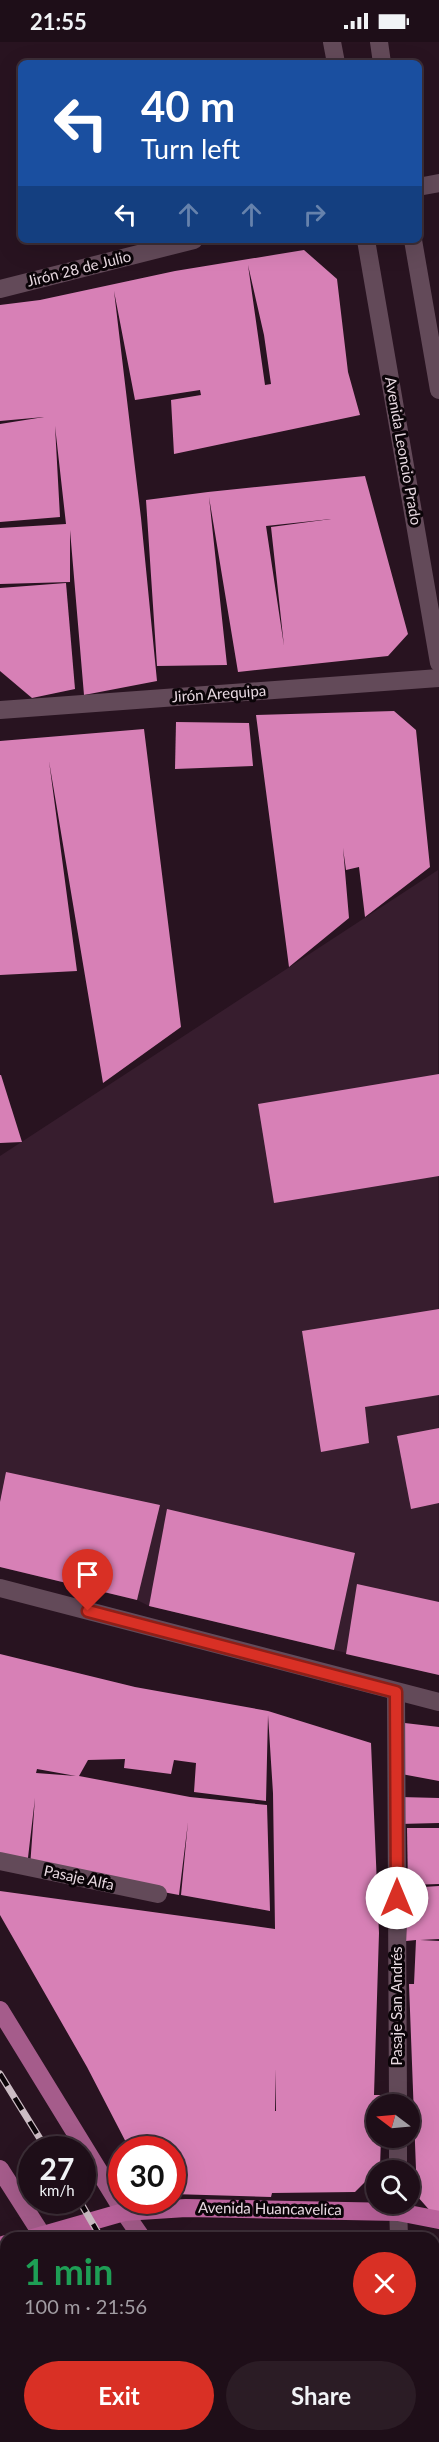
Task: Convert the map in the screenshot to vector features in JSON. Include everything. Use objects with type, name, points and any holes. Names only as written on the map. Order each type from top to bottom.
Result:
[{"type":"highway","name":"Avenida Huancavelica","points":[[186,2208],[366,2207]]},
{"type":"highway","name":"Avenida Huancavelica","points":[[57,2232],[117,2214]]},
{"type":"highway","name":"Avenida Huancavelica","points":[[420,2214],[439,2220]]},
{"type":"main road","points":[[0,2010],[108,2186]]},
{"type":"main road","points":[[0,2169],[37,2232]]},
{"type":"main road","points":[[125,2214],[138,2232]]},
{"type":"street","points":[[332,42],[335,60]]},
{"type":"street","points":[[379,42],[382,60]]},
{"type":"street","points":[[422,186],[439,183]]},
{"type":"street","name":"Jirón 28 de Julio","points":[[0,289],[182,243]]},
{"type":"street","name":"Avenida Leoncio Prado","points":[[367,243],[439,663]]},
{"type":"street","points":[[414,243],[439,390]]},
{"type":"street","name":"Jirón Arequipa","points":[[0,710],[439,678]]},
{"type":"street","points":[[0,1588],[439,1702]]},
{"type":"street","name":"Pasaje San Andrés","points":[[396,1692],[398,2094]]},
{"type":"street","name":"Pasaje Alfa","points":[[0,1861],[158,1894]]},
{"type":"street","points":[[398,2214],[399,2232]]},
{"type":"shaded area","points":[[438,870],[439,1675],[149,1606],[137,1600],[0,1567],[0,1156]]},
{"type":"building","points":[[304,250],[337,279],[348,372],[360,415],[174,454],[171,400],[201,395],[200,390],[135,400],[114,291],[141,518],[157,681],[84,695],[70,530],[70,582],[0,584],[0,528],[66,524],[55,426],[60,517],[0,522],[0,424],[44,417],[0,421],[0,305],[40,300],[175,271]],"holes":[[[248,265],[264,335],[271,384],[265,385]]]},
{"type":"building","points":[[365,476],[408,634],[388,656],[238,672],[209,497],[227,665],[157,666],[146,500]],"holes":[[[331,519],[271,527],[284,646],[266,526]]]},
{"type":"building","points":[[66,583],[75,689],[32,698],[0,671],[0,588]]},
{"type":"building","points":[[394,711],[416,730],[430,867],[365,917],[359,867],[346,870],[343,848],[349,918],[289,967],[256,715]]},
{"type":"building","points":[[176,722],[249,723],[253,766],[175,769]]},
{"type":"building","points":[[144,729],[181,1027],[103,1083],[49,761],[77,971],[0,975],[0,741]]},
{"type":"building","points":[[439,1074],[439,1176],[274,1203],[258,1104]]},
{"type":"building","points":[[1,1075],[22,1142],[0,1143]]},
{"type":"building","points":[[439,1309],[439,1395],[365,1407],[369,1443],[321,1452],[302,1331]]},
{"type":"building","points":[[439,1428],[439,1503],[411,1509],[397,1436]]},
{"type":"building","points":[[6,1472],[160,1505],[137,1600],[0,1567],[0,1502]]},
{"type":"building","points":[[167,1509],[355,1553],[334,1650],[149,1606]]},
{"type":"building","points":[[357,1584],[439,1602],[439,1675],[346,1654]]},
{"type":"building","points":[[0,1654],[135,1687],[268,1711],[371,1743],[379,1933],[374,2094],[366,2094],[366,2148],[381,2148],[380,2160],[366,2160],[366,2181],[355,2192],[272,2193],[271,2197],[186,2194],[186,2136],[123,2136],[87,2067],[0,1915],[0,1891],[275,1929],[273,1793],[268,1715],[266,1801],[194,1792],[196,1763],[174,1760],[171,1774],[124,1768],[125,1759],[88,1760],[79,1776],[190,1797],[267,1805],[270,1911],[181,1895],[188,1822],[179,1895],[30,1867],[35,1798],[27,1866],[0,1861]],"holes":[[[37,1769],[76,1776],[36,1773]]]},
{"type":"building","points":[[396,1722],[439,1727],[439,1781],[396,1773]]},
{"type":"building","points":[[400,1797],[439,1798],[439,1823],[399,1824]]},
{"type":"building","points":[[407,1828],[439,1828],[439,1884],[408,1885]]},
{"type":"building","points":[[439,1886],[439,1939],[420,1940],[439,1941],[439,2214],[432,2213],[420,2199],[420,2160],[416,2160],[415,2148],[420,2148],[420,2094],[413,2094],[409,1984],[414,1984],[416,1940],[406,1941],[408,1888]]},
{"type":"railway","points":[[0,2074],[38,2136]]},
{"type":"railway","points":[[87,2214],[98,2232]]},
{"type":"route","points":[[88,1611],[396,1692],[397,1898]]}]
